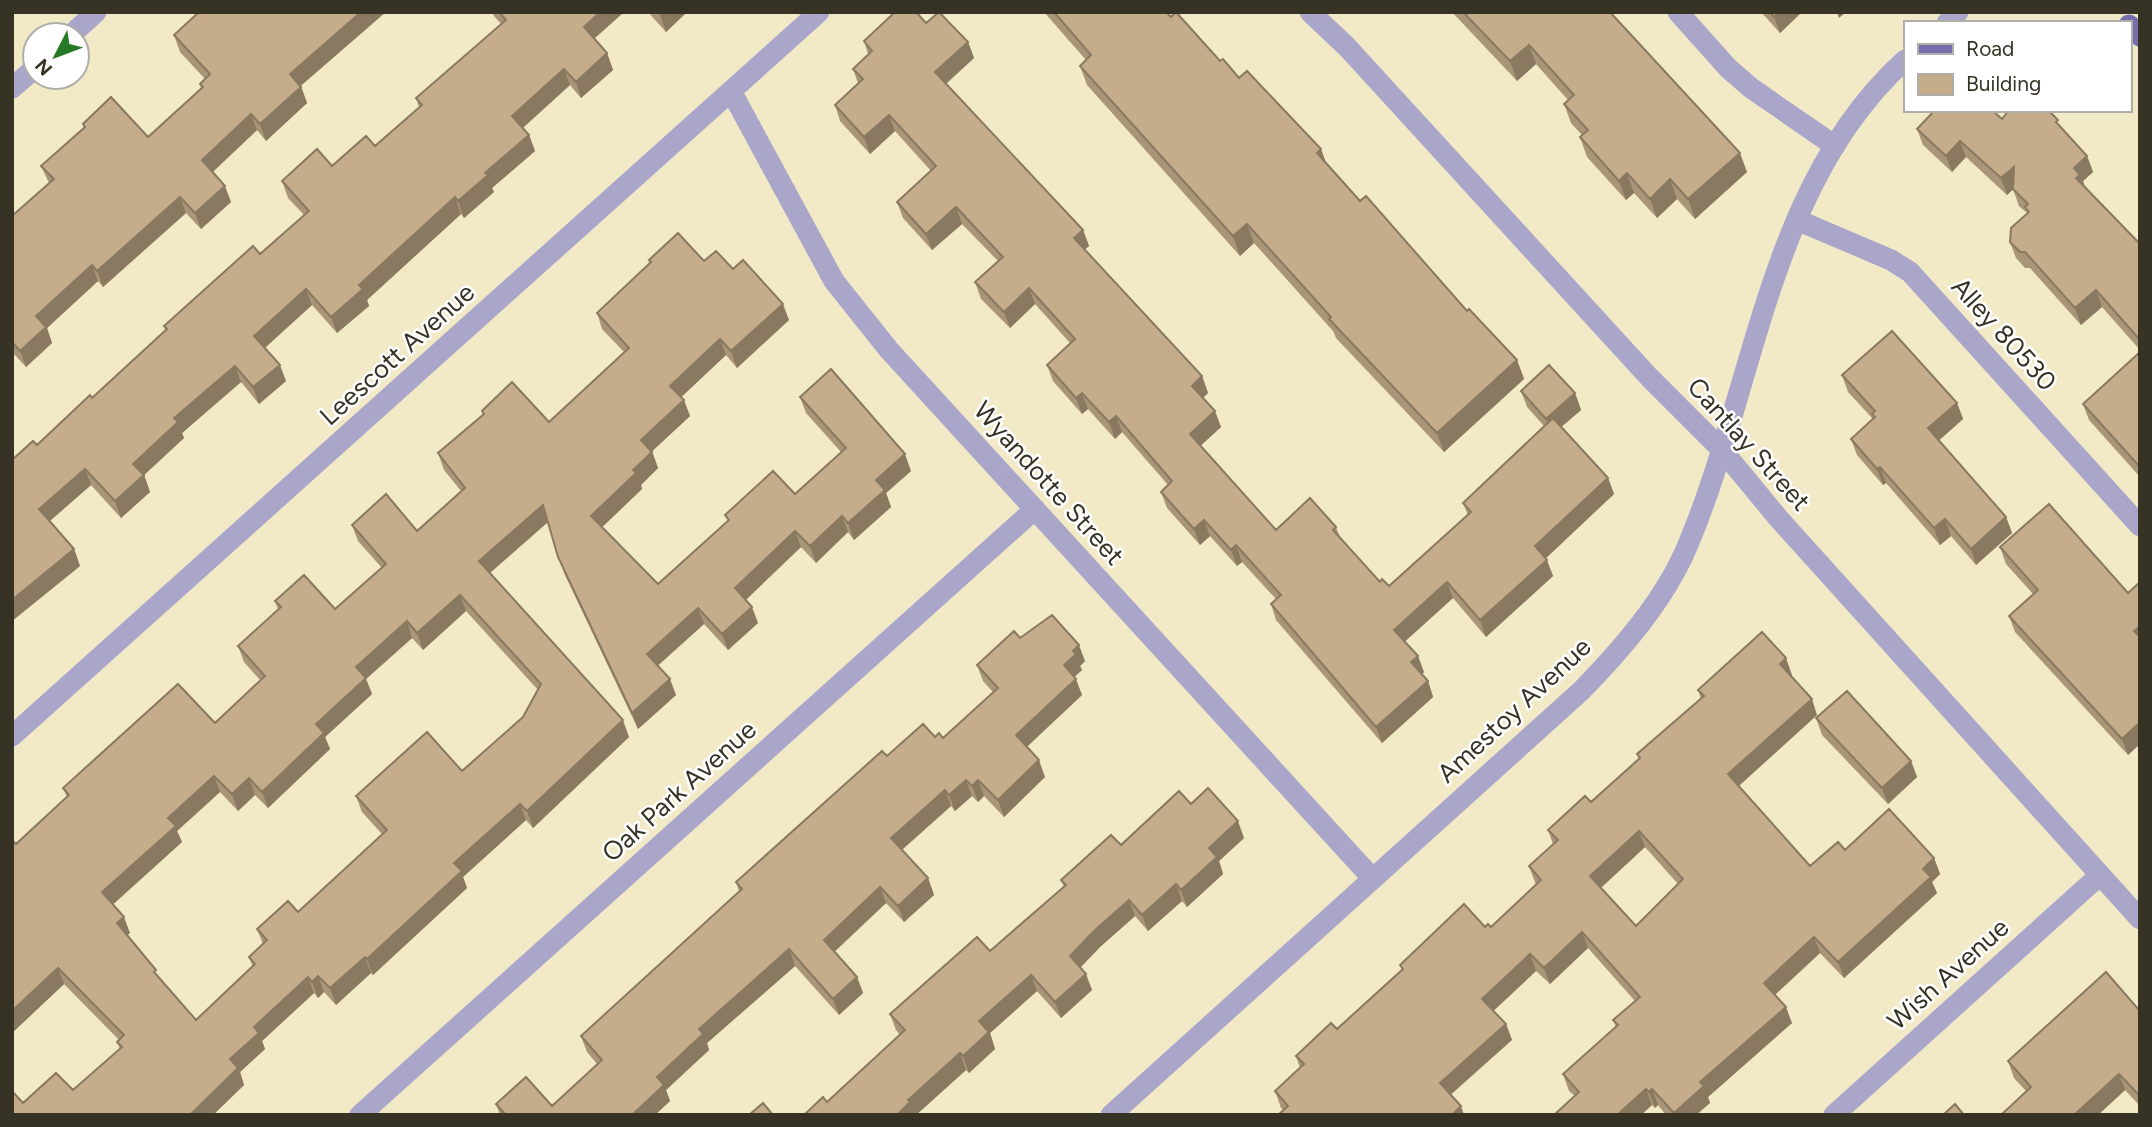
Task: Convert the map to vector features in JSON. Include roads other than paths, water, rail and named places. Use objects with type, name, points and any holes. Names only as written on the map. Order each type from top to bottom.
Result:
[{"type":"street","name":"Leescott Avenue","points":[[12,736],[819,12]]},
{"type":"street","name":"Cantlay Street","points":[[1310,12],[1347,47],[1649,377],[1722,450],[1779,519],[2140,919]]},
{"type":"street","points":[[1678,12],[1751,88],[1835,146]]},
{"type":"street","name":"Amestoy Avenue","points":[[1111,1115],[1603,668],[1661,593],[1686,549],[1722,450],[1780,259],[1797,220],[1852,118],[1885,78],[1904,61]]},
{"type":"street","name":"Wyandotte Street","points":[[731,91],[834,281],[889,350],[1373,879]]},
{"type":"street","name":"Alley 80530","points":[[1797,220],[1891,260],[1910,272],[2140,526]]},
{"type":"street","name":"Oak Park Avenue","points":[[360,1115],[1035,509]]},
{"type":"street","name":"Wish Avenue","points":[[1835,1115],[2100,875]]}]
